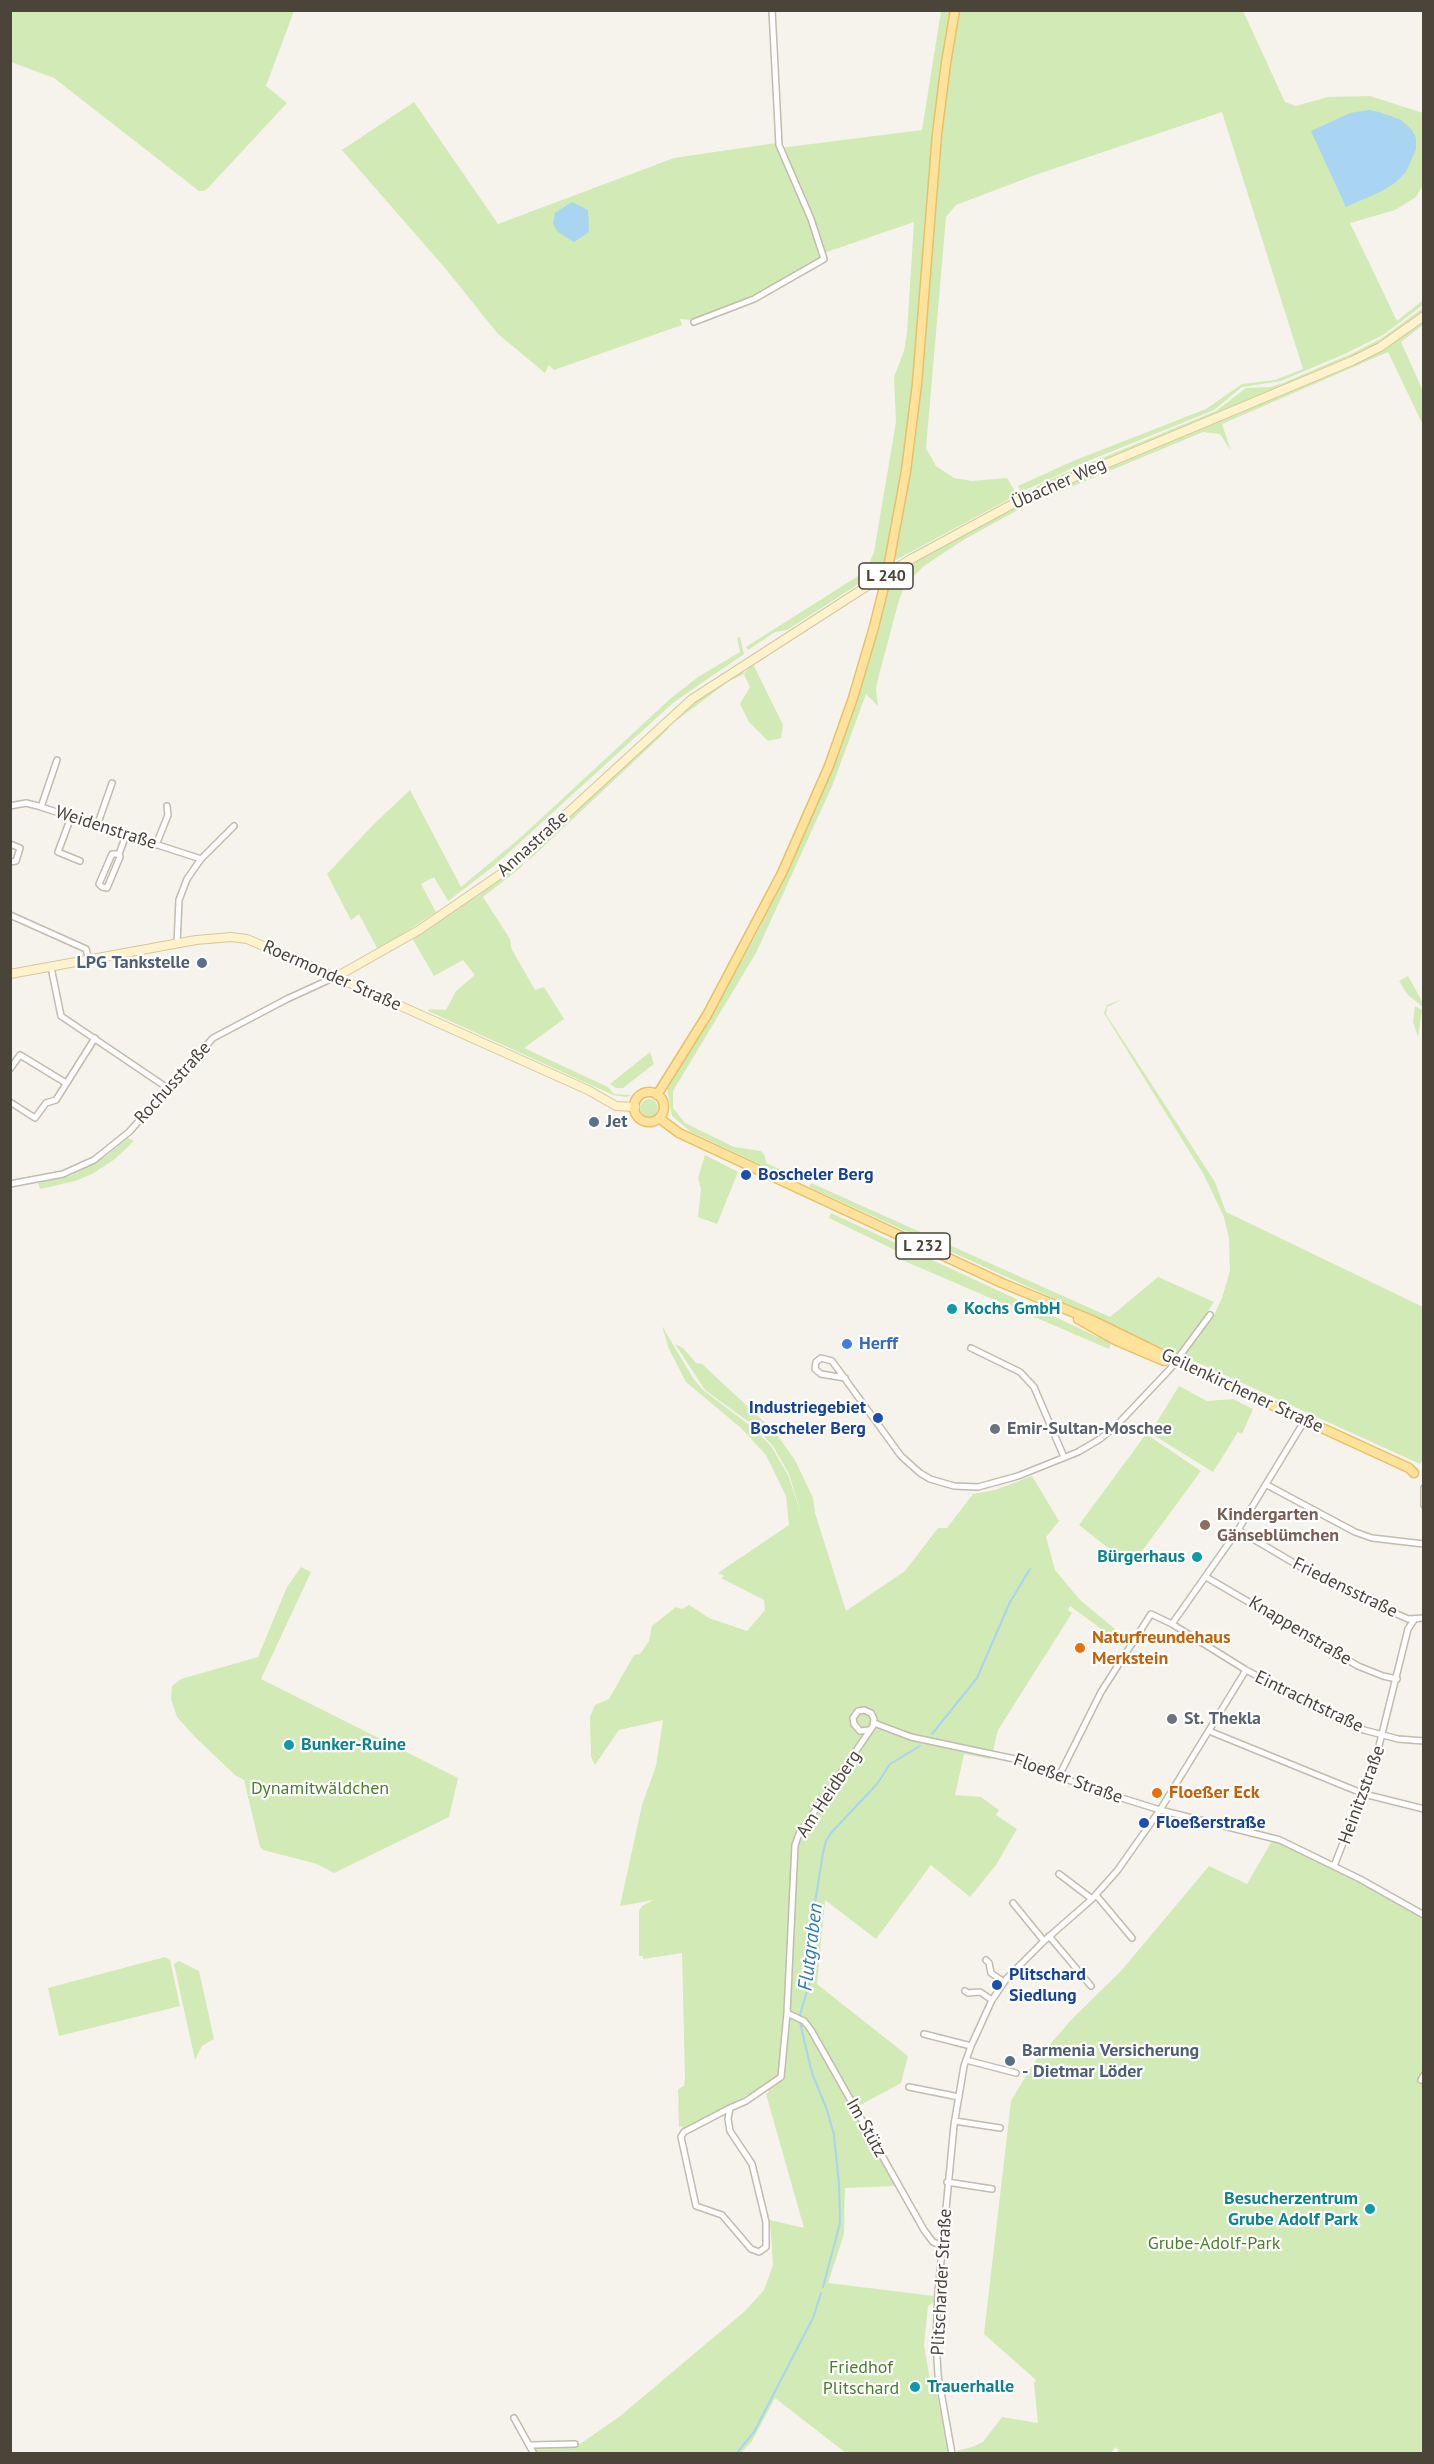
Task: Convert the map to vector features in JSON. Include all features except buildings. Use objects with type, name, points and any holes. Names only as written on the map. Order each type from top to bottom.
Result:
[{"type":"main road","name":"L 240","points":[[657,1095],[707,1015],[782,873],[829,766],[853,698],[874,627],[906,471],[918,373],[937,134],[955,10]]},
{"type":"main road","name":"Übacher Weg","points":[[711,685],[911,559],[985,518],[1033,495],[1352,361],[1398,335],[1424,316]]},
{"type":"main road","name":"Annastraße","points":[[336,977],[419,930],[502,873],[666,720],[711,685]]},
{"type":"main road","name":"Roermonder Straße","points":[[10,974],[214,938],[247,939],[588,1090],[616,1106],[634,1107]]},
{"type":"main road","points":[[649,1093],[657,1095],[664,1106],[659,1118],[652,1122],[645,1121],[638,1116],[634,1107],[641,1095],[649,1093]]},
{"type":"main road","name":"Geilenkirchener Straße","points":[[659,1118],[680,1133],[1068,1312],[1115,1340],[1175,1363],[1424,1477]]},
{"type":"street","points":[[694,322],[754,299],[824,259],[811,219],[779,145],[772,10]]},
{"type":"street","points":[[41,807],[57,760]]},
{"type":"street","points":[[98,826],[112,783]]},
{"type":"street","name":"Weidenstraße","points":[[10,806],[26,803],[41,807],[201,859]]},
{"type":"street","points":[[156,845],[168,815],[167,806]]},
{"type":"street","points":[[71,817],[58,852],[80,861]]},
{"type":"street","points":[[177,944],[179,900],[187,879],[201,859],[234,826]]},
{"type":"street","points":[[119,854],[112,854],[99,884],[102,887],[107,888],[126,835]]},
{"type":"street","points":[[10,844],[20,848],[16,861],[10,862]]},
{"type":"street","points":[[10,915],[86,949],[89,960]]},
{"type":"street","points":[[51,967],[61,1016],[169,1089]]},
{"type":"street","name":"Rochusstraße","points":[[10,1184],[63,1174],[94,1160],[129,1132],[213,1038],[287,999],[336,977]]},
{"type":"street","points":[[10,1102],[35,1118],[46,1103],[56,1100],[95,1038]]},
{"type":"street","points":[[10,1068],[20,1055],[66,1083]]},
{"type":"street","points":[[845,1378],[821,1374],[815,1369],[816,1362],[821,1358],[828,1358],[832,1361],[845,1378],[901,1456],[920,1473],[940,1483],[968,1488],[997,1483],[1064,1457],[1100,1440],[1175,1363],[1210,1315]]},
{"type":"street","points":[[971,1348],[1020,1372],[1034,1387],[1064,1457]]},
{"type":"street","points":[[1059,1776],[1101,1692],[1151,1614],[1172,1624],[1238,1530],[1304,1422]]},
{"type":"street","points":[[1267,1485],[1354,1532],[1372,1538],[1424,1544]]},
{"type":"street","points":[[1424,1488],[1424,1505]]},
{"type":"street","name":"Friedensstraße","points":[[1238,1530],[1316,1576],[1393,1613],[1414,1620],[1424,1618]]},
{"type":"street","name":"Knappenstraße","points":[[1206,1577],[1358,1666],[1383,1676],[1397,1678]]},
{"type":"street","name":"Heinitzstraße","points":[[1334,1866],[1364,1794],[1383,1735],[1408,1629],[1414,1620]]},
{"type":"street","name":"Eintrachtstraße","points":[[1172,1624],[1246,1670],[1324,1712],[1364,1730],[1398,1739],[1424,1741]]},
{"type":"street","name":"Plitscharder Straße","points":[[952,2454],[939,2385],[936,2344],[947,2182],[958,2097],[970,2046],[992,2000],[1004,1982],[1049,1936],[1094,1897],[1117,1871],[1160,1810],[1246,1670]]},
{"type":"street","name":"Floeßer Straße","points":[[869,1730],[860,1731],[855,1727],[853,1718],[856,1713],[868,1711],[873,1716],[874,1723],[897,1733],[1024,1761],[1112,1796],[1280,1840],[1334,1866],[1424,1915]]},
{"type":"street","points":[[869,1730],[874,1723]]},
{"type":"street","name":"Am Heidberg","points":[[730,2108],[777,2082],[782,2074],[795,1845],[799,1834],[865,1740],[869,1730]]},
{"type":"street","points":[[1209,1731],[1364,1794],[1424,1809]]},
{"type":"street","points":[[1059,1874],[1094,1897],[1132,1938]]},
{"type":"street","points":[[1013,1902],[1044,1941]]},
{"type":"street","points":[[1049,1936],[1091,1986]]},
{"type":"street","points":[[986,1960],[991,1973],[1004,1982]]},
{"type":"street","points":[[965,1991],[980,1992],[992,2000]]},
{"type":"street","name":"Im Stütz","points":[[787,2013],[804,2022],[811,2030],[924,2230],[933,2242],[943,2246]]},
{"type":"street","points":[[924,2034],[970,2046]]},
{"type":"street","points":[[966,2060],[1016,2073]]},
{"type":"street","points":[[909,2087],[958,2097]]},
{"type":"street","points":[[730,2108],[728,2119],[730,2131],[752,2164],[766,2222],[766,2247],[759,2252],[752,2249],[722,2215],[696,2206],[681,2137],[684,2132],[730,2108]]},
{"type":"street","points":[[954,2121],[1000,2128]]},
{"type":"street","name":"Plitscharder Straße","points":[[947,2182],[992,2189]]},
{"type":"street","points":[[513,2418],[531,2445],[534,2454]]},
{"type":"street","points":[[531,2445],[575,2445]]},
{"type":"green space","points":[[10,11],[294,11],[266,86],[287,103],[208,188],[199,191],[54,78],[11,62]]},
{"type":"green space","points":[[941,11],[1243,11],[1285,102],[1296,106],[1328,97],[1370,96],[1423,113],[1423,185],[1416,197],[1395,210],[1350,223],[1397,321],[1423,300],[1423,305],[1383,335],[1347,353],[1281,381],[1242,387],[1214,410],[1088,461],[1021,492],[1018,486],[1073,461],[1206,409],[1242,384],[1275,380],[1303,369],[1222,112],[1035,175],[956,205],[946,217],[926,448],[936,466],[954,478],[972,481],[1007,478],[1017,495],[894,561],[895,554],[887,559],[885,567],[787,630],[775,632],[748,650],[746,647],[866,571],[874,552],[896,422],[894,377],[904,351],[907,333],[914,222],[824,253],[820,258],[765,293],[705,321],[680,319],[682,325],[554,370],[549,365],[545,373],[498,334],[445,268],[342,150],[414,102],[498,224],[674,158],[776,143],[780,148],[922,130]]},
{"type":"green space","points":[[1423,308],[1423,312],[1406,325],[1355,356],[1025,493],[1051,479],[1216,411],[1246,388],[1270,387],[1283,383],[1353,353],[1382,338]]},
{"type":"green space","points":[[1423,321],[1423,325],[1401,342],[1423,391],[1423,425],[1388,352],[1222,424],[1231,451],[1220,434],[1203,432],[1047,497],[1038,500],[1035,498],[1349,366],[1386,348]]},
{"type":"green space","points":[[1021,506],[1018,510],[965,539],[924,566],[905,585],[878,679],[876,689],[878,706],[866,694],[833,784],[756,953],[673,1091],[673,1108],[685,1123],[734,1147],[761,1151],[766,1163],[793,1175],[792,1179],[691,1132],[672,1116],[667,1089],[751,944],[785,878],[856,705],[892,576],[941,545]]},
{"type":"green space","points":[[740,637],[744,654],[674,702],[494,866],[448,901],[434,877],[421,884],[436,912],[378,950],[359,914],[351,920],[327,874],[410,790],[461,887],[520,838],[670,699],[698,677],[740,652],[737,638]]},
{"type":"green space","points":[[753,664],[783,725],[781,738],[768,741],[749,722],[740,704],[750,687],[744,674],[729,681],[677,720],[681,711],[742,671],[744,673]]},
{"type":"green space","points":[[669,721],[669,728],[658,739],[529,860],[532,850]]},
{"type":"green space","points":[[523,859],[523,865],[519,869],[483,897],[510,939],[511,948],[535,990],[544,987],[564,1019],[524,1048],[608,1087],[614,1094],[632,1095],[626,1097],[613,1095],[428,1011],[429,1009],[446,1010],[456,991],[475,975],[463,960],[434,976],[412,938],[481,893]]},
{"type":"green space","points":[[1408,976],[1423,1007],[1408,995],[1399,981]]},
{"type":"green space","points":[[1123,999],[1107,1007],[1106,1014],[1215,1182],[1226,1212],[1423,1307],[1424,1457],[1420,1464],[1183,1356],[1214,1315],[1222,1298],[1230,1271],[1229,1239],[1224,1217],[1204,1175],[1104,1013],[1107,1005]]},
{"type":"green space","points":[[1415,1006],[1422,1010],[1418,1037],[1413,1022]]},
{"type":"green space","points":[[650,1052],[654,1064],[623,1088],[616,1088],[610,1084]]},
{"type":"green space","points":[[645,1099],[653,1099],[658,1104],[656,1115],[645,1117],[640,1112],[640,1104]]},
{"type":"green space","points":[[128,1138],[134,1141],[115,1159],[92,1174],[75,1181],[40,1189],[38,1183],[70,1176],[82,1170],[106,1156]]},
{"type":"green space","points":[[705,1155],[738,1172],[717,1224],[698,1217],[701,1189],[698,1178]]},
{"type":"green space","points":[[811,1183],[1110,1317],[1158,1277],[1214,1302],[1178,1355],[809,1187]]},
{"type":"green space","points":[[831,1213],[1111,1343],[1109,1349],[895,1257],[899,1252],[829,1218]]},
{"type":"green space","name":"Friedhof Plitschard","points":[[662,1326],[693,1378],[703,1390],[752,1427],[771,1446],[788,1475],[802,1517],[789,1474],[773,1446],[753,1425],[705,1390],[675,1344],[683,1348],[696,1363],[702,1364],[775,1432],[795,1460],[813,1498],[815,1513],[846,1611],[905,1571],[938,1528],[947,1528],[973,1494],[995,1490],[1032,1476],[1059,1521],[1046,1537],[1055,1570],[1079,1599],[1127,1639],[1123,1645],[1070,1606],[1068,1610],[1072,1613],[998,1730],[991,1759],[964,1754],[955,1795],[981,1797],[999,1810],[996,1815],[1017,1829],[996,1865],[970,1897],[931,1865],[876,1939],[825,1900],[817,1984],[908,2056],[901,2083],[853,2109],[896,2186],[845,2188],[844,2234],[828,2283],[934,2296],[934,2302],[928,2306],[924,2345],[931,2386],[937,2394],[948,2453],[846,2453],[775,2398],[752,2441],[741,2453],[535,2454],[533,2446],[568,2448],[580,2444],[619,2417],[745,2311],[764,2290],[773,2265],[770,2220],[804,2228],[766,2094],[769,2092],[766,2085],[682,2130],[682,2126],[679,2127],[678,2089],[684,2086],[685,2078],[682,1953],[643,1959],[643,1956],[639,1956],[639,1911],[642,1906],[653,1900],[620,1906],[642,1805],[656,1766],[663,1720],[619,1730],[595,1765],[591,1757],[590,1717],[595,1705],[609,1699],[634,1655],[640,1654],[649,1641],[652,1626],[676,1607],[682,1609],[689,1605],[709,1618],[747,1631],[765,1610],[764,1600],[721,1578],[724,1576],[718,1573],[789,1525],[786,1496],[766,1455],[741,1428],[686,1382],[669,1349]]},
{"type":"green space","points":[[1179,1386],[1207,1401],[1233,1399],[1253,1409],[1242,1434],[1238,1432],[1213,1472],[1150,1433]]},
{"type":"green space","points":[[1146,1434],[1201,1471],[1131,1566],[1079,1525]]},
{"type":"green space","name":"Dynamitwäldchen","points":[[301,1567],[311,1572],[261,1679],[458,1778],[449,1817],[334,1873],[317,1864],[263,1850],[260,1847],[244,1780],[235,1775],[194,1736],[177,1717],[171,1699],[172,1686],[181,1679],[258,1657],[287,1587]]},
{"type":"green space","name":"Grube-Adolf-Park","points":[[1272,1841],[1280,1842],[1328,1865],[1423,1915],[1423,2453],[1116,2454],[1119,2450],[1115,2447],[1111,2454],[957,2454],[957,2451],[983,2442],[1002,2417],[1038,2423],[1034,2383],[1036,2380],[984,2334],[1011,2101],[1033,2064],[1072,2019],[1121,1971],[1209,1866],[1247,1884]]},
{"type":"green space","points":[[165,1957],[170,1960],[180,2006],[59,2036],[48,1988]]},
{"type":"green space","points":[[179,1961],[199,1971],[214,2039],[202,2046],[195,2060],[174,1964]]},
{"type":"water","points":[[1369,110],[1401,120],[1412,130],[1416,138],[1416,149],[1406,172],[1395,183],[1346,207],[1311,131],[1350,113]]},
{"type":"water","points":[[572,202],[588,210],[589,232],[574,242],[558,232],[553,224],[555,213]]},
{"type":"waterway","name":"Flutgraben","points":[[932,1734],[977,1678],[1010,1602],[1030,1569]]},
{"type":"waterway","name":"Flutgraben","points":[[823,2287],[840,2223],[839,2184],[834,2135],[812,2073],[799,2018],[809,1984],[807,1966],[811,1951],[810,1940],[814,1932],[814,1909],[823,1853],[831,1833],[877,1784],[890,1764],[920,1746]]},
{"type":"waterway","name":"Flutgraben","points":[[736,2454],[754,2432],[813,2318],[821,2293]]},
{"type":"place","name":"LPG Tankstelle","points":[[202,963]]},
{"type":"place","name":"Jet","points":[[594,1122]]},
{"type":"place","name":"Boscheler Berg","points":[[746,1175]]},
{"type":"place","name":"Kochs GmbH","points":[[952,1309]]},
{"type":"place","name":"Herff","points":[[847,1344]]},
{"type":"place","name":"Industriegebiet Boscheler Berg","points":[[878,1418]]},
{"type":"place","name":"Emir-Sultan-Moschee","points":[[995,1429]]},
{"type":"place","name":"Kindergarten Gänseblümchen","points":[[1205,1525]]},
{"type":"place","name":"Bürgerhaus","points":[[1197,1557]]},
{"type":"place","name":"Naturfreundehaus Merkstein","points":[[1080,1648]]},
{"type":"place","name":"St. Thekla","points":[[1172,1719]]},
{"type":"place","name":"Bunker-Ruine","points":[[289,1745]]},
{"type":"place","name":"Floeßer Eck","points":[[1157,1793]]},
{"type":"place","name":"Floeßerstraße","points":[[1144,1823]]},
{"type":"place","name":"Plitschard Siedlung","points":[[997,1985]]},
{"type":"place","name":"Barmenia Versicherung - Dietmar Löder","points":[[1010,2061]]},
{"type":"place","name":"Besucherzentrum Grube Adolf Park","points":[[1370,2209]]},
{"type":"place","name":"Trauerhalle","points":[[915,2387]]}]
